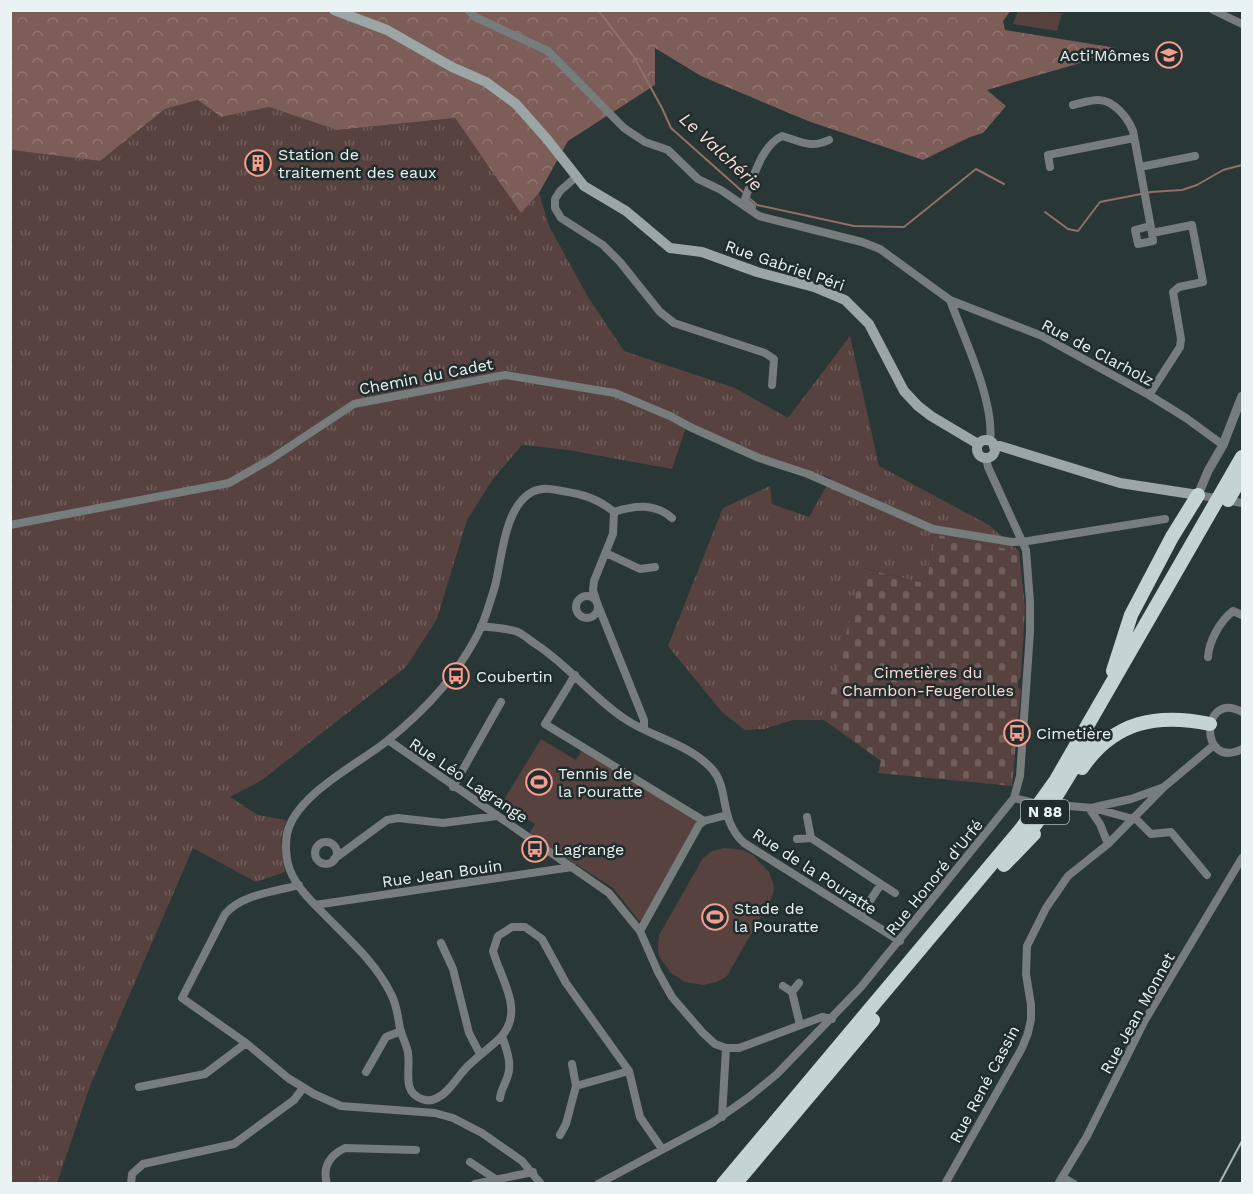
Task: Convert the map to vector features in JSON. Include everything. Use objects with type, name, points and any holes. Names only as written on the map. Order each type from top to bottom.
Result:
[{"type":"highway","name":"N 88","points":[[723,1184],[1021,829],[1056,780],[1242,456]]},
{"type":"highway","name":"N 88","points":[[735,1184],[1033,829],[1075,768],[1242,476]]},
{"type":"highway","points":[[1103,700],[1131,615],[1172,537],[1203,496]]},
{"type":"highway","name":"N 88","points":[[1004,864],[1047,820],[1085,764],[1112,737],[1141,722],[1157,719],[1187,719],[1210,724]]},
{"type":"highway","points":[[745,1184],[795,1112]]},
{"type":"main road","name":"Rue Gabriel Péri","points":[[334,10],[368,21],[452,67],[486,82],[516,104],[548,139],[584,186],[639,221],[653,236],[670,248],[702,252],[757,272],[814,287],[845,300],[870,324],[904,391],[931,416],[978,444]]},
{"type":"main road","points":[[992,444],[993,454],[986,458],[977,453],[976,448],[983,440],[1120,483],[1203,496]]},
{"type":"street","points":[[468,10],[475,17],[548,51],[624,128],[645,142],[668,150],[698,179],[721,190],[759,216],[785,222]]},
{"type":"street","points":[[1213,10],[1242,24]]},
{"type":"street","points":[[1073,105],[1098,100],[1120,111],[1129,121],[1151,229],[1192,225],[1203,282],[1179,287],[1173,292],[1181,339],[1180,347],[1149,395]]},
{"type":"street","points":[[785,222],[745,202],[767,149],[774,140],[782,136],[806,145],[829,140]]},
{"type":"street","points":[[1050,167],[1047,154],[1134,138]]},
{"type":"street","points":[[1140,167],[1195,156]]},
{"type":"street","points":[[576,177],[560,191],[555,199],[555,208],[561,218],[603,245],[660,312],[674,323],[765,353],[774,359],[772,385]]},
{"type":"street","name":"Rue de Clarholz","points":[[785,222],[862,242],[880,249],[950,300],[1042,336],[1149,395],[1223,445]]},
{"type":"street","points":[[950,300],[983,391],[992,444]]},
{"type":"street","name":"Chemin du Cadet","points":[[10,525],[229,483],[271,459],[354,404],[505,375],[615,393],[759,458],[808,474],[933,529],[1012,542],[1028,542],[1165,519]]},
{"type":"street","points":[[1242,396],[1223,445],[1208,471],[1203,496],[1242,503]]},
{"type":"street","name":"Rue Honoré d'Urfé","points":[[598,1184],[722,1117],[777,1074],[832,1019],[900,941],[1014,798],[1020,776],[1030,632],[1026,550],[986,458]]},
{"type":"street","points":[[614,512],[602,502],[576,493],[546,488],[530,493],[508,525],[494,586],[481,626],[443,686],[388,740],[305,802],[293,818],[287,835],[286,854],[290,870],[299,885],[315,905],[376,968],[393,996],[398,1011],[400,1030],[408,1053],[408,1084],[415,1095],[432,1101],[439,1098],[480,1054],[502,1036],[512,1010],[511,1000],[493,951],[498,936],[512,927],[525,927],[542,939],[572,993],[629,1071],[640,1117],[662,1149]]},
{"type":"street","points":[[614,512],[636,506],[651,507],[663,510],[672,518]]},
{"type":"street","points":[[614,512],[613,534],[594,581],[593,590],[644,720],[644,729]]},
{"type":"street","points":[[606,553],[640,569],[655,567]]},
{"type":"street","points":[[1208,657],[1208,647],[1225,617],[1233,611],[1242,615]]},
{"type":"street","name":"Rue de la Pouratte","points":[[481,626],[518,633],[549,653],[610,709],[627,721],[689,751],[714,771],[732,830],[744,843],[900,941]]},
{"type":"street","points":[[575,675],[545,724],[704,821]]},
{"type":"street","points":[[453,787],[501,702]]},
{"type":"street","points":[[1242,712],[1224,710],[1213,718],[1209,731],[1214,745],[1225,752],[1242,749]]},
{"type":"street","name":"Rue Léo Lagrange","points":[[388,740],[609,893],[640,931],[672,997],[703,1033],[715,1044],[726,1048]]},
{"type":"street","points":[[1091,808],[1154,792],[1164,787],[1214,745]]},
{"type":"street","name":"Rue René Cassin","points":[[945,1184],[1029,1033],[1031,1005],[1026,974],[1027,946],[1058,888],[1068,876],[1108,844],[1164,787]]},
{"type":"street","points":[[1014,798],[1024,802],[1091,808],[1137,820],[1151,834],[1171,832],[1207,875]]},
{"type":"street","points":[[1091,808],[1108,844]]},
{"type":"street","points":[[640,931],[699,825],[704,821],[727,815]]},
{"type":"street","points":[[334,859],[387,820],[398,818],[444,823],[497,816]]},
{"type":"street","points":[[807,817],[811,838]]},
{"type":"street","points":[[797,839],[811,838],[895,892]]},
{"type":"street","name":"Rue Jean Monnet","points":[[1060,1180],[1087,1136],[1145,1020],[1242,858]]},
{"type":"street","name":"Rue Jean Bouin","points":[[315,905],[572,867]]},
{"type":"street","points":[[860,916],[882,884]]},
{"type":"street","points":[[299,885],[241,901],[231,907],[225,914],[182,998],[246,1042],[303,1088],[341,1106],[435,1113],[453,1118],[502,1146],[522,1161],[541,1184]]},
{"type":"street","points":[[441,943],[453,969],[469,1033],[480,1054]]},
{"type":"street","points":[[792,992],[799,983]]},
{"type":"street","points":[[783,986],[792,992],[801,1026]]},
{"type":"street","points":[[722,1117],[726,1048],[739,1048],[754,1044],[822,1017],[832,1019]]},
{"type":"street","points":[[366,1072],[386,1037],[400,1030]]},
{"type":"street","points":[[500,1098],[509,1073],[508,1052],[502,1036]]},
{"type":"street","points":[[139,1087],[205,1074],[246,1042]]},
{"type":"street","points":[[560,1135],[566,1124],[576,1086],[572,1064]]},
{"type":"street","points":[[576,1086],[629,1071]]},
{"type":"street","points":[[131,1184],[135,1170],[151,1161],[234,1144],[294,1100],[303,1088]]},
{"type":"street","points":[[327,1184],[327,1164],[337,1152],[345,1148],[416,1150]]},
{"type":"street","points":[[470,1162],[497,1180]]},
{"type":"street","points":[[475,1184],[533,1172]]},
{"type":"street","points":[[1060,1180],[1074,1184]]},
{"type":"green space","points":[[1011,10],[1003,21],[1005,30],[1116,48],[1077,64],[987,90],[1006,106],[983,133],[923,160],[808,121],[701,76],[655,48],[655,85],[568,141],[539,193],[521,213],[455,118],[337,130],[269,107],[221,117],[198,100],[165,109],[100,161],[11,150],[11,11]]},
{"type":"green space","points":[[1018,11],[1062,13],[1057,31],[1013,24]]},
{"type":"green space","points":[[198,100],[221,117],[269,107],[337,130],[455,118],[521,212],[539,193],[549,226],[588,297],[624,351],[735,388],[788,418],[850,336],[879,466],[989,525],[1019,551],[933,534],[927,584],[864,568],[824,720],[793,720],[764,729],[745,730],[722,712],[668,646],[723,508],[770,486],[772,504],[809,517],[831,478],[768,459],[686,427],[672,469],[568,450],[522,445],[493,479],[467,520],[437,619],[406,667],[262,780],[230,797],[258,815],[286,820],[281,840],[285,872],[256,882],[193,848],[90,1086],[57,1183],[11,1184],[11,150],[100,161],[165,109]]},
{"type":"green space","name":"Cimetières du Chambon-Feugerolles","points":[[933,534],[1019,551],[1025,608],[1021,677],[1018,681],[1018,688],[1021,689],[1012,786],[878,773],[881,761],[824,720],[863,568],[927,584]]},
{"type":"green space","points":[[541,739],[576,760],[582,750],[698,821],[643,920],[639,921],[613,888],[529,834],[535,824],[502,803]]},
{"type":"green space","name":"Stade de la Pouratte","points":[[724,848],[743,850],[753,855],[769,872],[774,890],[727,976],[717,982],[703,985],[685,982],[671,973],[659,956],[659,935],[703,858],[712,851]]},
{"type":"waterway","name":"Le Valchérie","points":[[598,10],[634,57],[671,128],[744,193]]},
{"type":"waterway","name":"Le Valchérie","points":[[1045,212],[1068,229],[1078,231],[1100,202],[1151,192],[1182,190],[1197,185],[1223,170],[1242,165]]},
{"type":"waterway","name":"Le Valchérie","points":[[748,197],[757,205],[854,226],[904,227],[976,169],[1004,184]]},
{"type":"railway","points":[[1219,1184],[1242,1141]]},
{"type":"place","name":"Acti'Mômes","points":[[1169,55]]},
{"type":"place","name":"Station de traitement des eaux","points":[[258,163]]},
{"type":"place","name":"Coubertin","points":[[456,676]]},
{"type":"place","name":"Cimetière","points":[[1017,733]]},
{"type":"place","name":"Tennis de la Pouratte","points":[[539,782]]},
{"type":"place","name":"Lagrange","points":[[535,849]]},
{"type":"place","name":"Stade de la Pouratte","points":[[715,917]]}]
